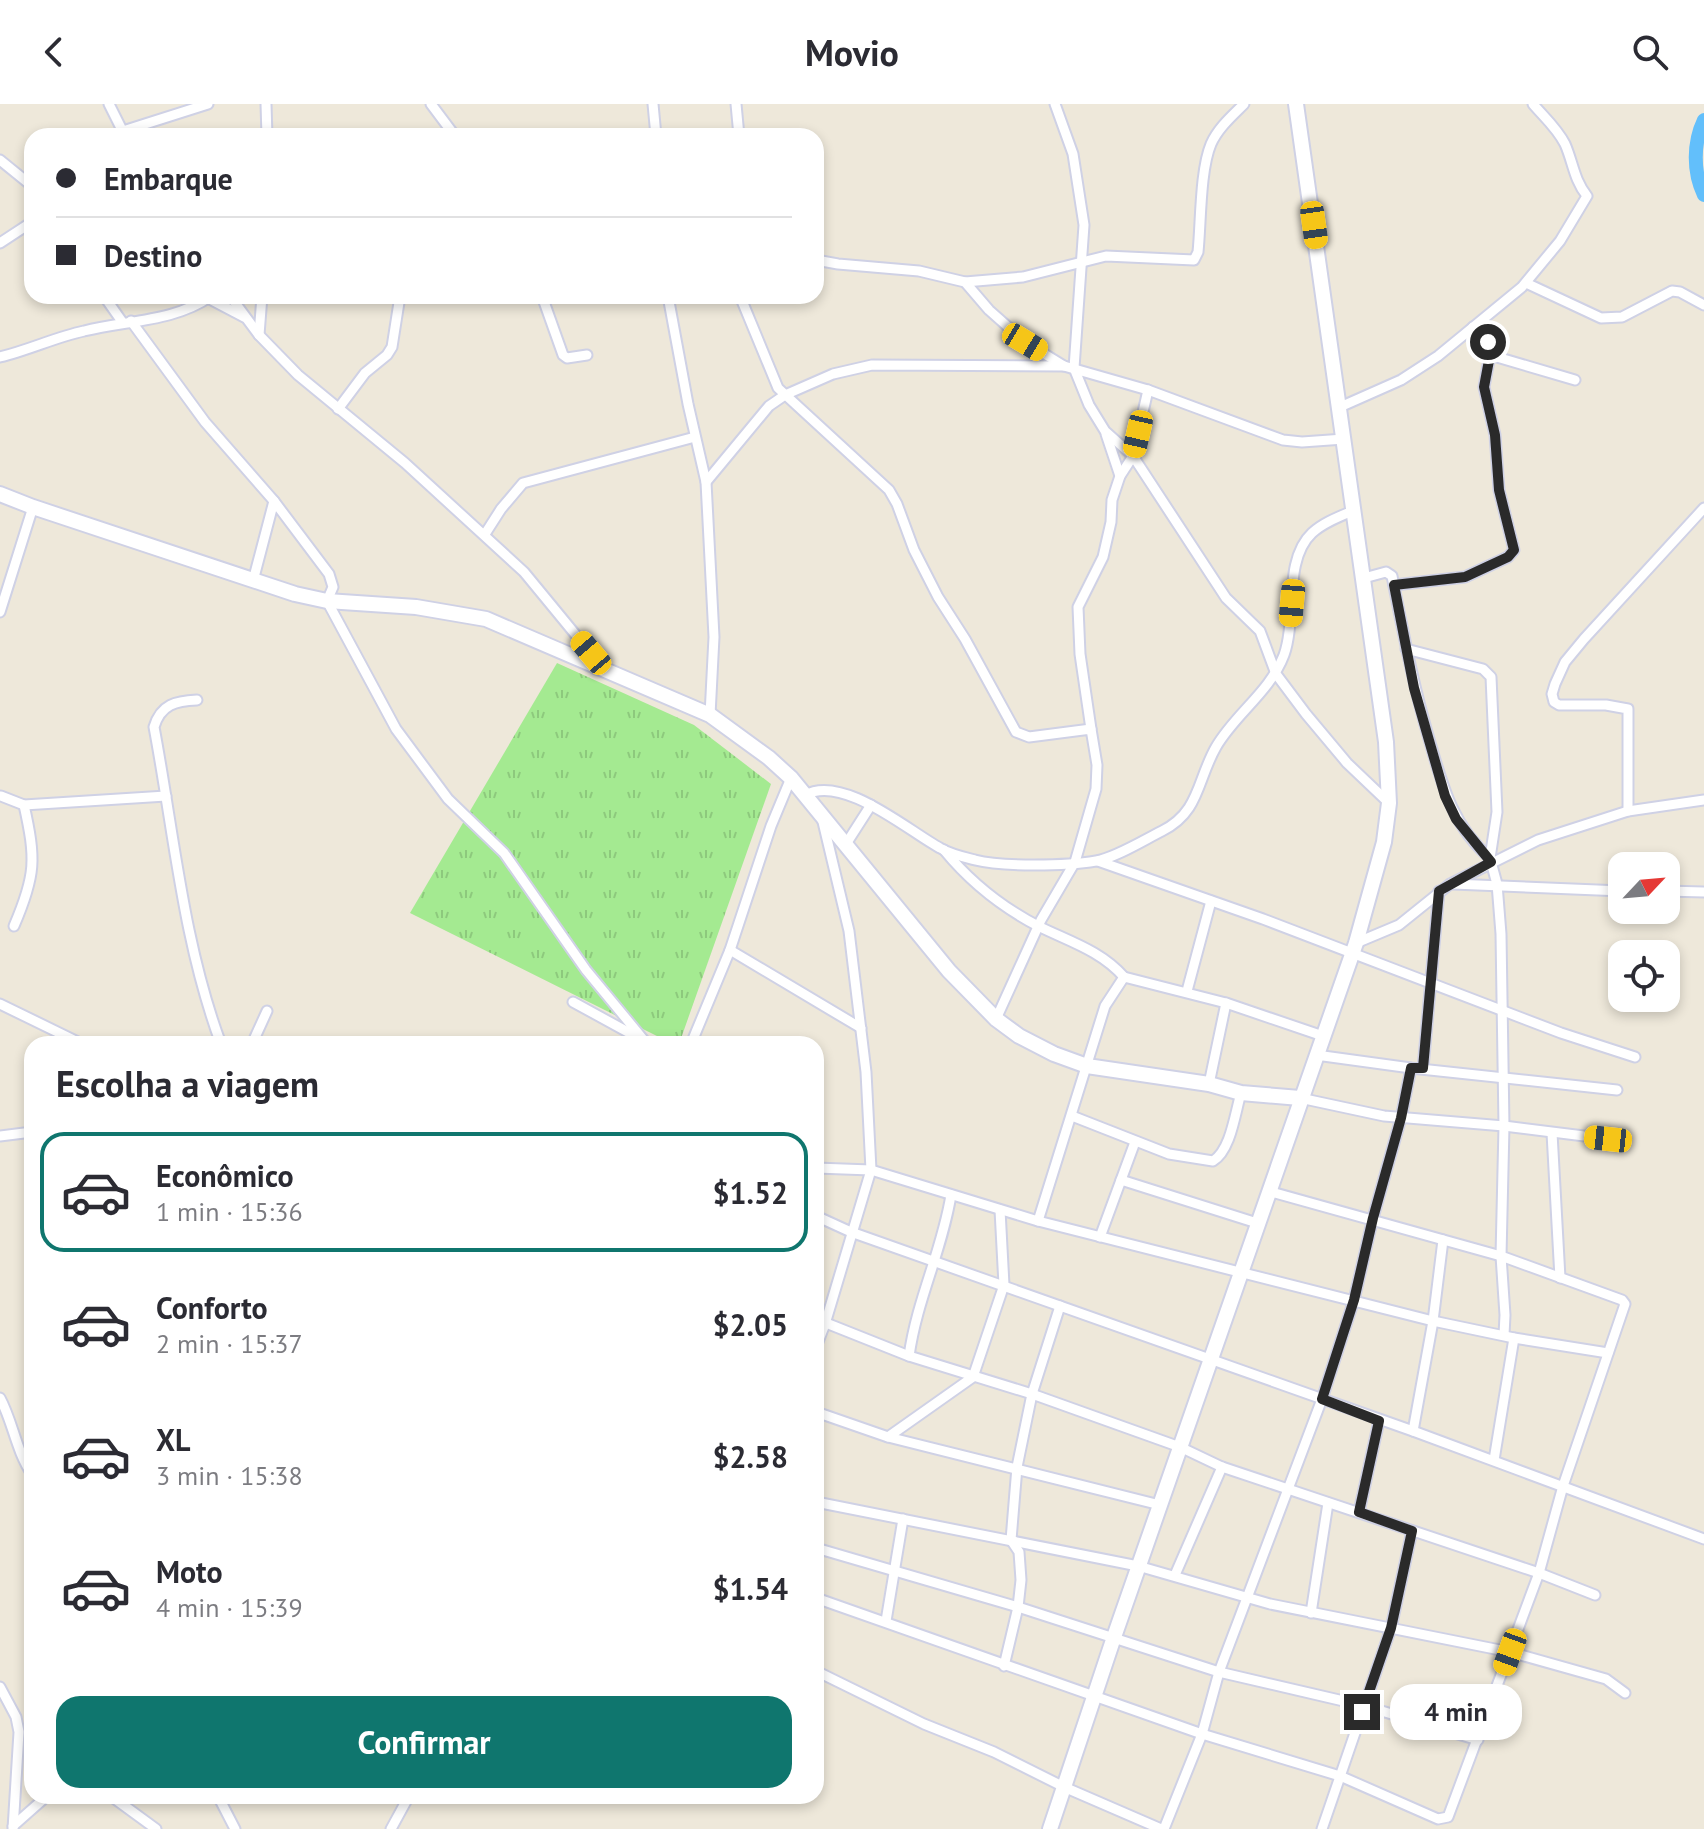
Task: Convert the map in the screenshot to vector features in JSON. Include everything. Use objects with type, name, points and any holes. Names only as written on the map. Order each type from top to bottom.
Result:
[{"type":"street","points":[[109,104],[121,128]]},
{"type":"street","points":[[141,128],[208,104]]},
{"type":"street","points":[[266,104],[267,128]]},
{"type":"street","points":[[431,104],[449,128]]},
{"type":"street","points":[[653,104],[655,128]]},
{"type":"street","points":[[736,104],[738,128]]},
{"type":"street","points":[[1055,104],[1073,154],[1084,225],[1069,367],[1105,431],[1133,456],[1226,598],[1260,631],[1276,674],[1347,763],[1389,803]]},
{"type":"street","points":[[824,261],[919,271],[965,282],[1023,277],[1106,256],[1189,262],[1196,259],[1210,146],[1226,122],[1244,104]]},
{"type":"street","points":[[1050,1829],[1093,1696],[1354,948],[1384,842],[1389,803],[1386,742],[1296,104]]},
{"type":"street","points":[[1340,407],[1401,380],[1438,356],[1526,283],[1560,241],[1587,198],[1575,179],[1569,154],[1558,131],[1533,104]]},
{"type":"street","points":[[0,160],[24,180]]},
{"type":"street","points":[[0,243],[24,227]]},
{"type":"street","points":[[965,282],[989,310],[1025,342],[1069,367],[1148,390],[1283,440],[1344,439]]},
{"type":"street","points":[[1526,283],[1601,318],[1622,317],[1672,291],[1688,295],[1704,305]]},
{"type":"street","points":[[111,304],[205,422],[274,501],[329,574],[333,587],[327,601]]},
{"type":"street","points":[[0,357],[82,331],[171,316],[198,304]]},
{"type":"street","points":[[220,304],[247,319]]},
{"type":"street","points":[[236,304],[259,335],[298,375],[405,463],[524,572],[604,668]]},
{"type":"street","points":[[259,335],[261,304]]},
{"type":"street","points":[[338,409],[365,373],[392,347],[399,304]]},
{"type":"street","points":[[545,304],[563,355],[567,358],[587,355]]},
{"type":"street","points":[[670,304],[706,482],[714,637],[710,715]]},
{"type":"street","points":[[743,304],[772,375],[785,395],[889,490],[938,597],[1016,732],[1029,737],[1091,729]]},
{"type":"street","points":[[1394,585],[1465,577],[1513,552],[1499,490],[1495,435],[1484,387],[1490,355],[1485,336],[1473,327]]},
{"type":"street","points":[[1490,355],[1575,380]]},
{"type":"street","points":[[706,482],[769,406],[785,395],[833,374],[872,365],[1069,367]]},
{"type":"street","points":[[996,1019],[1039,926],[1075,862],[1096,789],[1097,765],[1080,654],[1078,607],[1103,557],[1111,522],[1112,500],[1120,476],[1133,456],[1148,390]]},
{"type":"street","points":[[1105,431],[1120,476]]},
{"type":"street","points":[[485,534],[523,483],[695,437]]},
{"type":"street","points":[[0,494],[253,581],[327,601],[427,609],[486,619],[710,715],[791,778],[949,971],[996,1019],[1030,1043],[1087,1066],[1209,1084],[1241,1093],[1300,1098],[1401,1118],[1504,1126],[1608,1139]]},
{"type":"street","points":[[253,581],[274,501]]},
{"type":"street","points":[[0,612],[33,507]]},
{"type":"street","points":[[1628,811],[1628,709],[1597,704],[1559,705],[1554,702],[1552,694],[1565,662],[1704,508]]},
{"type":"street","points":[[1098,861],[1181,820],[1189,811],[1216,746],[1276,674],[1285,653],[1295,573],[1305,541],[1319,527],[1355,510]]},
{"type":"street","points":[[1364,578],[1389,572],[1414,688],[1445,796],[1456,819],[1490,860]]},
{"type":"street","points":[[327,601],[396,729],[448,799],[504,853],[586,970],[639,1036]]},
{"type":"street","points":[[1406,649],[1483,669],[1491,677],[1497,812],[1490,860],[1497,884],[1501,934],[1504,1126],[1501,1256],[1509,1336],[1494,1460]]},
{"type":"street","points":[[197,700],[168,705],[154,727],[191,940],[203,995],[218,1036]]},
{"type":"street","points":[[694,1036],[730,950],[771,826],[791,778]]},
{"type":"street","points":[[805,795],[830,789],[871,805],[944,850],[980,888],[1039,926],[1111,962],[1124,977],[1187,991],[1323,1036]]},
{"type":"street","points":[[1,796],[24,805],[166,796]]},
{"type":"street","points":[[1354,948],[1399,925],[1439,891],[1490,860],[1538,840],[1628,811],[1704,800]]},
{"type":"street","points":[[14,926],[33,872],[33,846],[24,805]]},
{"type":"street","points":[[846,844],[871,805]]},
{"type":"street","points":[[821,815],[847,917],[866,1072],[871,1170],[864,1199],[824,1312]]},
{"type":"street","points":[[944,850],[989,863],[1098,861],[1354,948],[1431,984],[1635,1057]]},
{"type":"street","points":[[1450,884],[1608,890]]},
{"type":"street","points":[[1423,1068],[1439,891]]},
{"type":"street","points":[[1680,891],[1704,892]]},
{"type":"street","points":[[1187,991],[1211,901]]},
{"type":"street","points":[[730,950],[861,1028]]},
{"type":"street","points":[[1038,1221],[1105,1006],[1124,977]]},
{"type":"street","points":[[573,1002],[634,1036]]},
{"type":"street","points":[[1209,1084],[1226,1003]]},
{"type":"street","points":[[0,1004],[66,1036]]},
{"type":"street","points":[[256,1036],[267,1011]]},
{"type":"street","points":[[1316,1055],[1604,1091],[1617,1090]]},
{"type":"street","points":[[824,1675],[924,1724],[994,1752],[1064,1787],[1162,1829],[1202,1734],[1219,1672],[1322,1399],[1354,1300],[1411,1068]]},
{"type":"street","points":[[1072,1116],[1169,1154],[1213,1161],[1219,1158],[1226,1143],[1241,1093]]},
{"type":"street","points":[[0,1136],[24,1133]]},
{"type":"street","points":[[1552,1133],[1560,1278]]},
{"type":"street","points":[[1100,1237],[1135,1142]]},
{"type":"street","points":[[824,1168],[871,1170],[1038,1221],[1433,1321],[1608,1353]]},
{"type":"street","points":[[1121,1180],[1257,1223]]},
{"type":"street","points":[[824,1601],[1202,1734],[1340,1776],[1438,1819],[1445,1818],[1452,1811],[1539,1573],[1563,1486],[1624,1302],[1501,1256],[1268,1191]]},
{"type":"street","points":[[909,1356],[913,1322],[935,1260],[951,1195]]},
{"type":"street","points":[[888,1437],[973,1377],[1004,1285],[1000,1210]]},
{"type":"street","points":[[824,1220],[851,1232],[1494,1460],[1704,1539]]},
{"type":"street","points":[[1413,1431],[1433,1321],[1443,1240]]},
{"type":"street","points":[[1004,1666],[1018,1607],[1022,1562],[1011,1540],[1017,1467],[1032,1394],[1060,1306]]},
{"type":"street","points":[[824,1322],[909,1356],[1032,1394],[1180,1447],[1222,1467],[1539,1573],[1595,1595]]},
{"type":"street","points":[[0,1398],[24,1460]]},
{"type":"street","points":[[824,1415],[888,1437],[1160,1505]]},
{"type":"street","points":[[1359,1512],[1379,1421]]},
{"type":"street","points":[[1175,1575],[1222,1467]]},
{"type":"street","points":[[1311,1613],[1328,1503]]},
{"type":"street","points":[[824,1504],[1138,1566],[1311,1613],[1510,1652],[1606,1679],[1625,1693]]},
{"type":"street","points":[[886,1621],[903,1519]]},
{"type":"street","points":[[1322,1829],[1391,1628],[1412,1531]]},
{"type":"street","points":[[824,1550],[1018,1607],[1219,1672],[1365,1706],[1478,1740]]},
{"type":"street","points":[[0,1687],[16,1717],[19,1732],[13,1827]]},
{"type":"street","points":[[13,1827],[38,1804]]},
{"type":"street","points":[[122,1804],[156,1829]]},
{"type":"street","points":[[222,1804],[235,1829]]},
{"type":"street","points":[[391,1829],[405,1804]]},
{"type":"green space","points":[[557,663],[694,725],[771,784],[682,1036],[657,1036],[410,913]]},
{"type":"waterway","points":[[1704,120],[1696,158],[1704,195]]},
{"type":"route","points":[[1362,1712],[1391,1628],[1412,1531],[1359,1512],[1379,1421],[1322,1399],[1354,1300],[1411,1068],[1423,1068],[1439,891],[1491,862],[1456,819],[1445,796],[1414,688],[1394,585],[1465,577],[1508,557],[1514,550],[1499,490],[1495,435],[1484,387],[1490,355],[1488,342]]}]
